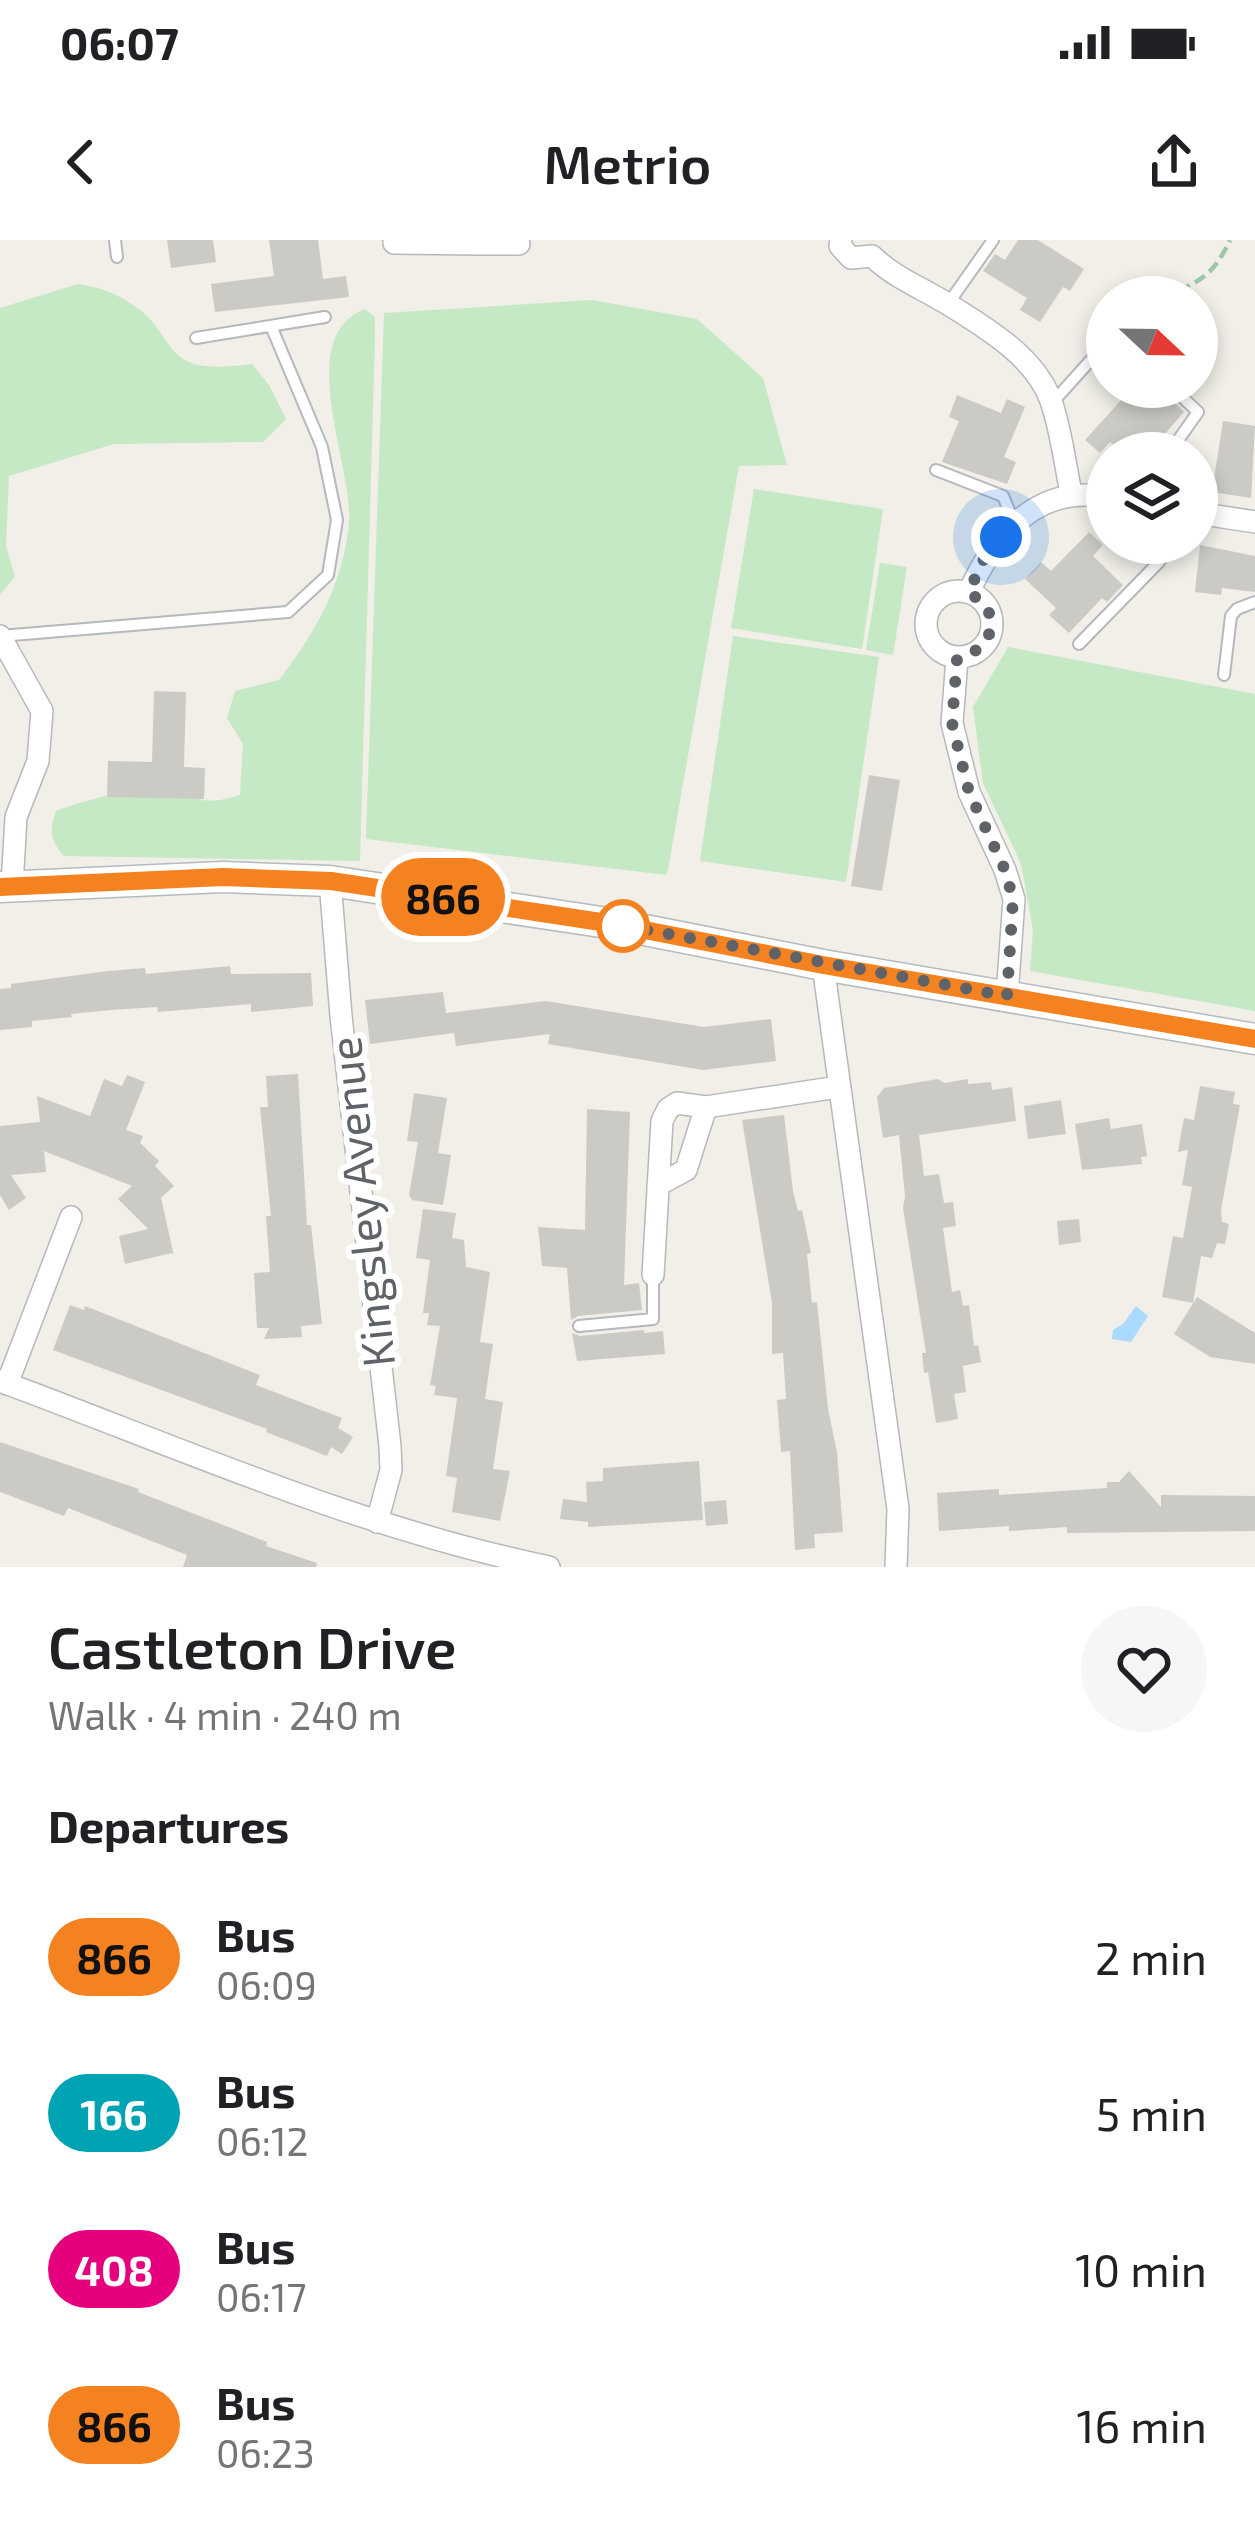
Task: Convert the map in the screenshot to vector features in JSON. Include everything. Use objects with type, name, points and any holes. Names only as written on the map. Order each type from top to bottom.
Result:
[{"type":"main road","points":[[6,886],[223,877],[331,881],[614,924],[1255,1039]]},
{"type":"street","points":[[841,240],[840,246],[851,258],[864,260],[875,248],[895,278],[948,304],[1041,379],[1052,403],[1071,493]]},
{"type":"street","points":[[394,243],[519,244]]},
{"type":"street","points":[[969,592],[982,562],[1015,525],[1049,501],[1071,493],[1086,495]]},
{"type":"street","points":[[1218,516],[1255,522]]},
{"type":"street","points":[[969,592],[987,607],[992,628],[981,648],[957,659],[932,645],[925,625],[939,597],[969,592]]},
{"type":"street","points":[[0,636],[42,711],[38,761],[16,817],[6,886]]},
{"type":"street","points":[[957,659],[952,723],[969,792],[1005,870],[1013,899],[1007,996]]},
{"type":"street","name":"Kingsley Avenue","points":[[331,881],[341,1016],[390,1446],[391,1470],[377,1522]]},
{"type":"street","points":[[823,965],[898,1509],[896,1567]]},
{"type":"street","points":[[653,1275],[662,1121],[668,1109],[677,1103],[706,1107],[838,1087]]},
{"type":"street","points":[[658,1185],[686,1170],[706,1107]]},
{"type":"street","points":[[71,1217],[3,1383],[377,1522],[549,1567]]},
{"type":"lane","points":[[115,240],[118,257]]},
{"type":"lane","points":[[948,304],[993,240]]},
{"type":"lane","points":[[196,338],[325,317]]},
{"type":"lane","points":[[0,636],[288,612],[328,575],[337,520],[322,447],[271,326]]},
{"type":"lane","points":[[1052,403],[1086,365]]},
{"type":"lane","points":[[1184,432],[1198,412],[1194,408]]},
{"type":"lane","points":[[936,470],[1003,496],[1015,525]]},
{"type":"lane","points":[[1079,644],[1157,564]]},
{"type":"lane","points":[[1224,675],[1231,616],[1255,602]]},
{"type":"lane","points":[[578,1326],[653,1319],[653,1275]]},
{"type":"path","points":[[1207,276],[1230,240]]},
{"type":"green space","points":[[78,284],[131,304],[186,361],[223,367],[252,364],[286,419],[263,442],[114,444],[9,476],[6,546],[15,577],[0,594],[0,308]]},
{"type":"green space","points":[[592,300],[697,319],[763,378],[787,465],[739,466],[667,875],[366,839],[384,313]]},
{"type":"green space","points":[[365,309],[375,317],[375,338],[360,861],[64,856],[52,835],[56,811],[125,792],[167,792],[209,801],[240,795],[243,744],[227,718],[235,691],[279,680],[316,625],[341,567],[348,499],[329,374],[332,346],[344,324]]},
{"type":"green space","points":[[754,489],[883,509],[862,649],[731,628]]},
{"type":"green space","points":[[880,563],[907,567],[893,655],[866,650]]},
{"type":"green space","points":[[733,636],[879,657],[846,882],[700,861]]},
{"type":"green space","points":[[1008,647],[1255,694],[1255,1011],[1030,971],[1033,930],[1021,864],[983,783],[973,707]]},
{"type":"water","points":[[1136,1306],[1148,1316],[1131,1342],[1112,1339],[1113,1330]]},
{"type":"building","points":[[167,240],[213,240],[216,262],[171,268]]},
{"type":"building","points":[[269,240],[318,240],[323,279],[346,276],[349,297],[215,312],[211,284],[274,276]]},
{"type":"building","points":[[1018,240],[1038,240],[1084,269],[1070,291],[1063,287],[1040,322],[1020,310],[1027,298],[983,271],[995,254],[1005,260]]},
{"type":"building","points":[[957,395],[1001,413],[1007,399],[1025,407],[1004,457],[1016,462],[1007,484],[942,462],[959,421],[949,417]]},
{"type":"building","points":[[1114,408],[1180,408],[1184,412],[1166,432],[1092,432]]},
{"type":"building","points":[[1223,421],[1255,426],[1251,498],[1218,493]]},
{"type":"building","points":[[1086,535],[1086,564],[1101,564],[1123,585],[1107,602],[1102,598],[1069,633],[1049,615],[1056,608],[1025,579],[1041,562],[1051,571]]},
{"type":"building","points":[[1218,549],[1255,556],[1255,592],[1222,588],[1221,595],[1195,592],[1198,564],[1218,564]]},
{"type":"building","points":[[154,691],[186,692],[184,767],[205,768],[204,799],[107,797],[108,761],[152,762]]},
{"type":"building","points":[[869,775],[900,780],[882,891],[851,886]]},
{"type":"building","points":[[230,966],[231,974],[311,973],[313,1006],[251,1012],[251,1004],[158,1012],[157,1007],[111,1010],[0,1030],[0,989],[11,988],[11,984],[108,971],[145,968],[146,974]]},
{"type":"building","points":[[443,992],[446,1013],[546,1001],[704,1027],[771,1019],[776,1061],[703,1070],[548,1044],[550,1034],[456,1046],[454,1033],[370,1044],[365,1000]]},
{"type":"building","points":[[298,1074],[307,1225],[311,1225],[322,1324],[301,1326],[302,1337],[264,1339],[269,1328],[257,1328],[254,1273],[270,1272],[266,1216],[271,1216],[260,1107],[268,1107],[266,1076]]},
{"type":"building","points":[[127,1075],[145,1082],[126,1130],[143,1136],[140,1143],[159,1161],[155,1166],[174,1186],[161,1198],[174,1256],[125,1264],[119,1236],[148,1229],[118,1199],[132,1186],[44,1151],[46,1172],[11,1175],[26,1198],[9,1210],[0,1195],[0,1126],[40,1122],[37,1096],[90,1116],[104,1079],[122,1086]]},
{"type":"building","points":[[938,1079],[944,1083],[991,1082],[992,1090],[1012,1087],[1016,1121],[919,1135],[924,1176],[939,1174],[944,1203],[953,1202],[956,1226],[943,1228],[952,1292],[960,1290],[963,1306],[969,1305],[981,1362],[963,1366],[966,1392],[954,1394],[958,1419],[936,1423],[928,1372],[924,1373],[922,1353],[926,1353],[903,1208],[899,1135],[883,1138],[877,1097],[884,1088]]},
{"type":"building","points":[[1200,1086],[1235,1092],[1233,1104],[1240,1105],[1221,1210],[1222,1222],[1229,1224],[1225,1244],[1217,1243],[1212,1258],[1201,1256],[1193,1303],[1162,1297],[1173,1236],[1183,1238],[1192,1187],[1182,1185],[1188,1150],[1178,1152],[1184,1118],[1194,1120]]},
{"type":"building","points":[[414,1093],[447,1098],[438,1153],[451,1155],[443,1205],[412,1200],[409,1195],[418,1142],[407,1141]]},
{"type":"building","points":[[1061,1100],[1066,1134],[1028,1139],[1024,1106]]},
{"type":"building","points":[[587,1109],[630,1112],[624,1285],[639,1283],[642,1310],[571,1320],[567,1268],[542,1266],[538,1227],[585,1230]]},
{"type":"building","points":[[784,1115],[793,1191],[811,1253],[807,1254],[812,1303],[817,1302],[843,1532],[814,1534],[815,1548],[795,1550],[790,1451],[781,1452],[777,1400],[786,1399],[783,1353],[772,1354],[772,1303],[742,1120]]},
{"type":"building","points":[[1109,1118],[1111,1129],[1142,1124],[1147,1156],[1141,1157],[1142,1164],[1082,1170],[1075,1124]]},
{"type":"building","points":[[423,1209],[456,1213],[452,1238],[464,1240],[466,1267],[490,1272],[480,1342],[493,1344],[485,1399],[503,1402],[493,1469],[510,1471],[500,1521],[452,1512],[457,1478],[446,1476],[457,1398],[434,1395],[436,1386],[430,1385],[440,1326],[427,1325],[429,1313],[423,1313],[430,1260],[416,1258]]},
{"type":"building","points":[[1079,1219],[1081,1242],[1059,1245],[1057,1221]]},
{"type":"building","points":[[1197,1297],[1255,1333],[1255,1364],[1210,1357],[1174,1334]]},
{"type":"building","points":[[70,1305],[84,1310],[85,1306],[260,1375],[256,1385],[342,1418],[338,1428],[353,1437],[342,1454],[331,1447],[327,1456],[53,1350]]},
{"type":"building","points":[[663,1331],[665,1354],[577,1361],[572,1333]]},
{"type":"building","points":[[0,1442],[139,1489],[267,1542],[266,1546],[317,1563],[316,1567],[183,1567],[187,1555],[68,1508],[64,1516],[0,1492]]},
{"type":"building","points":[[699,1461],[703,1520],[588,1527],[588,1522],[560,1519],[563,1499],[587,1502],[586,1482],[603,1481],[603,1468]]},
{"type":"building","points":[[1129,1471],[1161,1507],[1161,1495],[1255,1496],[1255,1531],[1067,1533],[1067,1527],[1009,1531],[1009,1526],[939,1531],[937,1493],[999,1489],[999,1495],[1107,1488],[1107,1482],[1119,1482]]},
{"type":"building","points":[[726,1500],[728,1524],[706,1526],[704,1502]]},
{"type":"bus line","name":"866","points":[[0,887],[223,877],[331,881],[614,924],[1255,1039]]},
{"type":"route","points":[[623,926],[614,924],[1007,996],[1013,899],[1005,870],[969,792],[952,723],[957,659],[981,648],[992,628],[987,607],[969,592],[982,562],[1001,537]]}]
